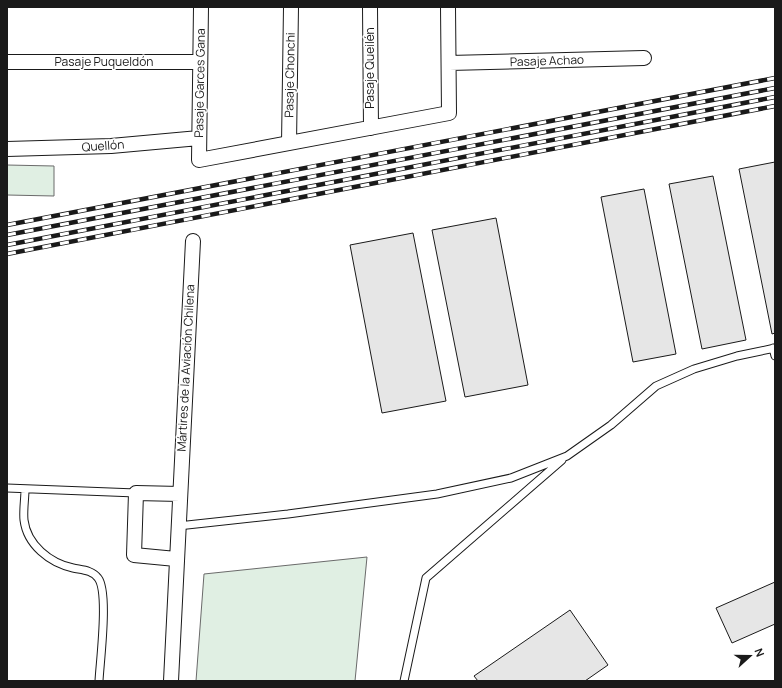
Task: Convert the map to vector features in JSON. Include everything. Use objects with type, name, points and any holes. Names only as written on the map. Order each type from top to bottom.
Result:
[{"type":"street","name":"Pasaje Garces Gana","points":[[201,7],[199,160],[289,143]]},
{"type":"street","name":"Pasaje Chonchi","points":[[289,143],[291,7]]},
{"type":"street","name":"Pasaje Queilén","points":[[370,7],[371,128]]},
{"type":"street","points":[[289,143],[449,113],[448,7]]},
{"type":"street","name":"Pasaje Achao","points":[[449,64],[644,58]]},
{"type":"street","name":"Pasaje Puqueldón","points":[[7,62],[200,62]]},
{"type":"street","name":"Quellón","points":[[7,150],[111,146],[199,138]]},
{"type":"street","name":"Mártires de la Aviación Chilena","points":[[172,681],[176,559],[193,241]]},
{"type":"street","points":[[176,559],[134,555],[136,494],[180,494]]},
{"type":"lane","points":[[404,681],[426,578],[567,456],[611,425],[656,386],[694,369],[738,356],[774,348],[775,356]]},
{"type":"lane","points":[[178,526],[288,514],[437,494],[511,478],[567,456]]},
{"type":"lane","points":[[7,488],[136,494]]},
{"type":"lane","points":[[25,489],[24,519],[27,530],[39,549],[51,560],[72,568],[90,572],[99,579],[104,595],[100,681]]},
{"type":"green space","points":[[7,165],[54,166],[54,196],[7,195]]},
{"type":"green space","points":[[367,557],[355,681],[196,681],[204,574]]},
{"type":"building","points":[[775,162],[775,333],[772,334],[739,169]]},
{"type":"building","points":[[713,176],[746,340],[702,349],[669,184]]},
{"type":"building","points":[[644,189],[676,354],[633,362],[601,197]]},
{"type":"building","points":[[496,218],[528,385],[465,397],[432,230]]},
{"type":"building","points":[[413,233],[446,401],[382,413],[350,245]]},
{"type":"building","points":[[775,582],[775,624],[732,643],[716,608]]},
{"type":"building","points":[[570,610],[608,665],[585,681],[478,681],[474,676]]},
{"type":"railway","points":[[7,225],[775,78]]},
{"type":"railway","points":[[7,235],[775,88]]},
{"type":"railway","points":[[7,245],[775,97]]},
{"type":"railway","points":[[7,254],[775,106]]}]
